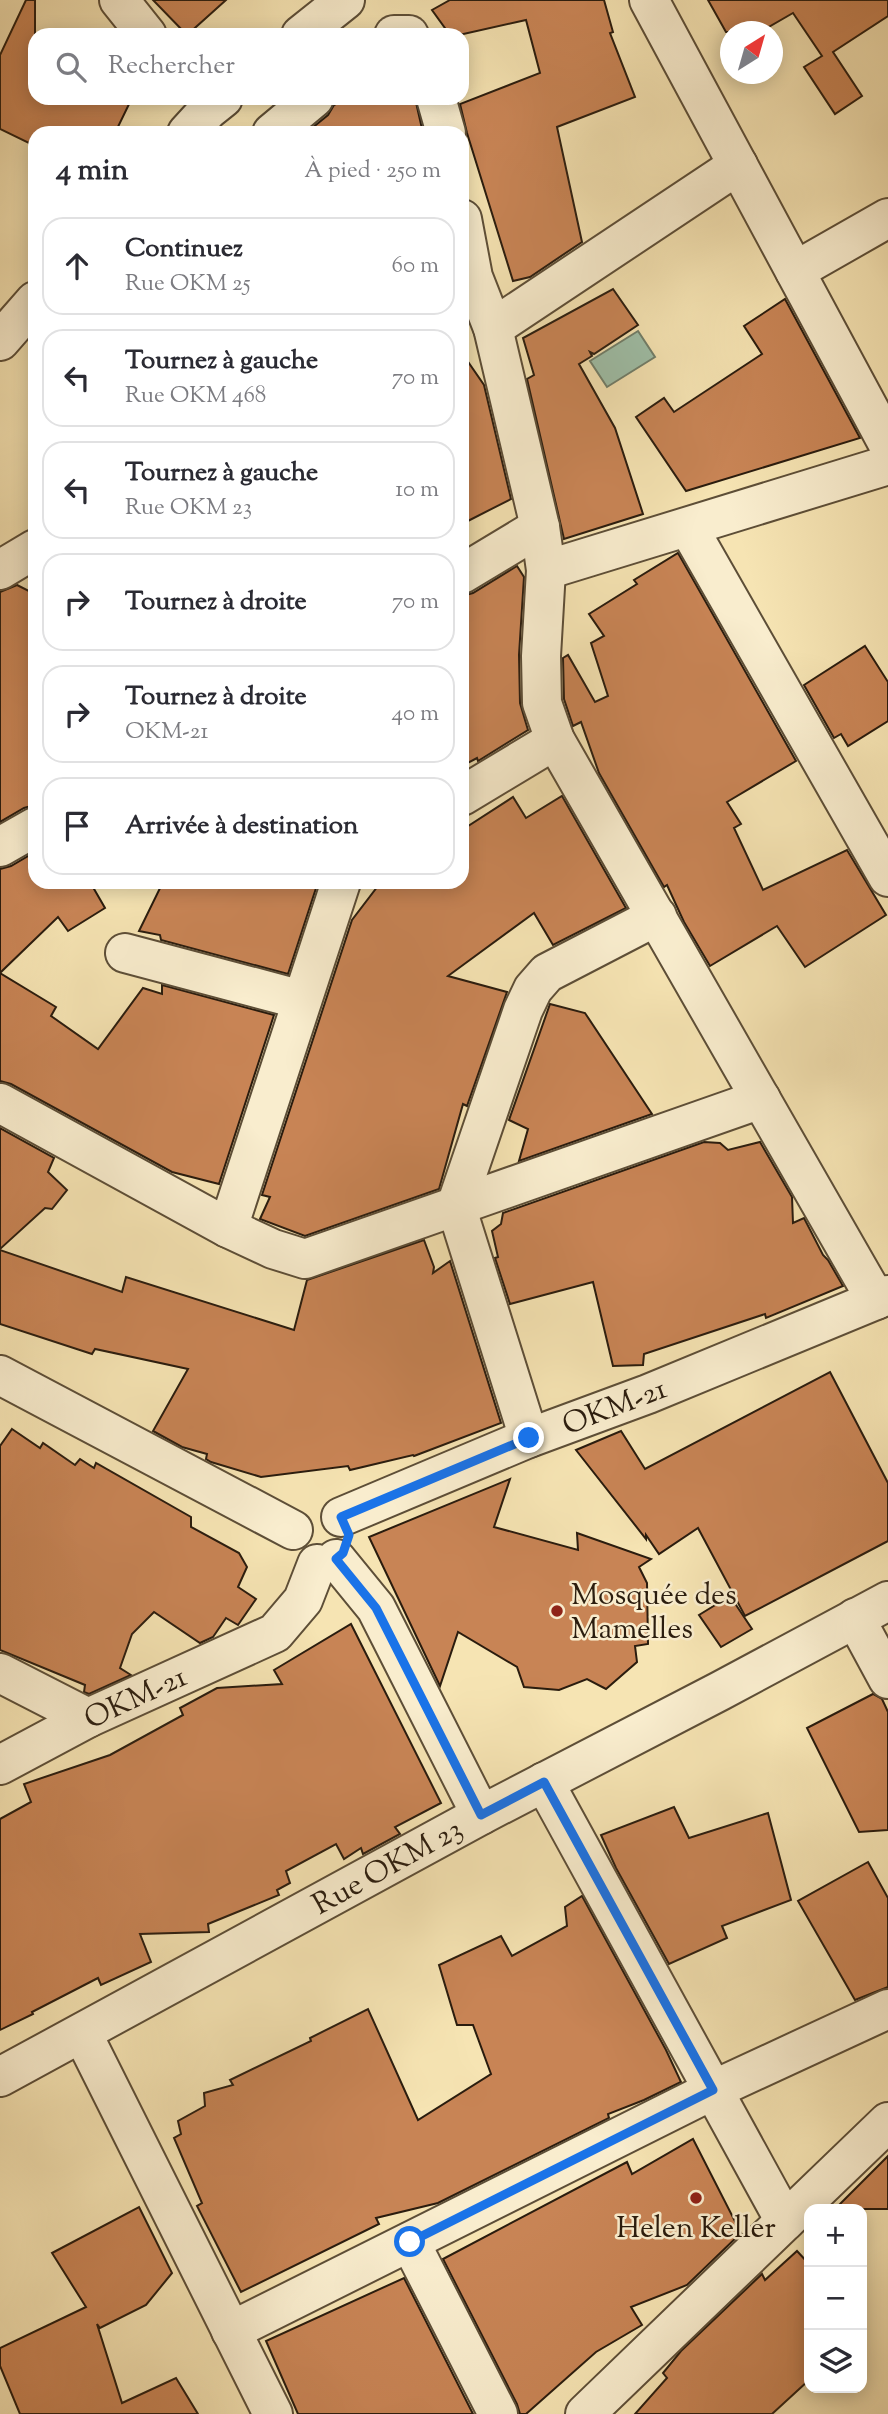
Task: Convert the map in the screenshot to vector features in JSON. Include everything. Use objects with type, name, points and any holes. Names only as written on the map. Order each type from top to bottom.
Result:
[{"type":"street","points":[[118,0],[141,28]]},
{"type":"street","points":[[310,28],[345,0]]},
{"type":"street","points":[[649,0],[888,444]]},
{"type":"street","points":[[280,126],[306,105]]},
{"type":"street","points":[[438,105],[444,126]]},
{"type":"street","points":[[493,328],[738,165]]},
{"type":"street","points":[[795,271],[888,218]]},
{"type":"street","points":[[469,284],[493,328],[540,527],[546,570],[541,656],[542,703],[555,740],[761,1099],[882,1298]]},
{"type":"street","points":[[546,570],[888,465]]},
{"type":"street","points":[[469,570],[540,527]]},
{"type":"street","points":[[688,527],[888,877]]},
{"type":"street","points":[[0,570],[28,553]]},
{"type":"street","points":[[469,792],[555,740]]},
{"type":"street","points":[[0,848],[28,831]]},
{"type":"street","points":[[228,1228],[339,889]]},
{"type":"street","points":[[529,1438],[456,1206],[523,1010],[533,989],[547,973],[657,916]]},
{"type":"street","points":[[125,953],[302,1000]]},
{"type":"street","points":[[0,1103],[228,1228],[273,1249],[305,1259],[761,1099]]},
{"type":"street","name":"OKM-21","points":[[341,1517],[529,1438],[648,1394],[882,1298]]},
{"type":"street","points":[[0,1375],[293,1530]]},
{"type":"street","points":[[326,1508],[341,1517],[349,1535],[343,1553],[327,1562],[308,1561],[294,1548],[293,1530],[296,1521],[308,1510],[326,1508]]},
{"type":"street","points":[[327,1562],[376,1608],[481,1815]]},
{"type":"street","name":"OKM-21","points":[[0,1765],[88,1718],[275,1633],[303,1600],[327,1562]]},
{"type":"street","points":[[872,1609],[888,1679]]},
{"type":"street","name":"Rue OKM 23","points":[[0,2077],[481,1815],[872,1609]]},
{"type":"street","points":[[0,1673],[88,1718]]},
{"type":"street","points":[[544,1782],[785,2221]]},
{"type":"street","points":[[231,2331],[713,2090],[888,2009]]},
{"type":"street","points":[[82,2033],[273,2414]]},
{"type":"street","points":[[585,2414],[888,2122]]},
{"type":"street","points":[[410,2242],[498,2414]]},
{"type":"shaded area","points":[[638,331],[655,357],[607,387],[590,361]]},
{"type":"building","points":[[26,0],[35,0],[35,28],[28,28],[28,105],[129,105],[118,126],[28,126],[28,143],[0,129],[0,55]]},
{"type":"building","points":[[153,0],[226,0],[195,28],[180,28]]},
{"type":"building","points":[[450,0],[604,0],[613,32],[610,33],[635,97],[557,127],[582,242],[530,277],[513,281],[469,139],[469,126],[465,126],[460,105],[469,105],[469,101],[540,73],[526,20],[469,33],[469,28],[445,28],[432,10]]},
{"type":"building","points":[[708,0],[888,0],[888,16],[833,52],[862,96],[835,114],[804,67],[822,56],[793,13],[779,21],[720,21]]},
{"type":"building","points":[[334,105],[417,105],[421,126],[315,126],[328,115]]},
{"type":"building","points":[[613,289],[638,325],[594,354],[590,352],[592,356],[579,364],[615,428],[643,514],[564,539],[527,379],[534,375],[523,338]]},
{"type":"building","points":[[785,299],[860,438],[686,491],[636,417],[664,398],[674,412],[762,354],[744,326]]},
{"type":"building","points":[[469,363],[484,385],[511,499],[469,520]]},
{"type":"building","points":[[678,553],[796,761],[727,802],[741,824],[734,828],[763,890],[847,850],[886,915],[805,967],[777,926],[710,966],[684,922],[667,885],[664,887],[599,773],[581,722],[573,726],[564,699],[563,658],[568,655],[595,702],[608,696],[591,643],[604,636],[589,614],[637,584],[634,580]]},
{"type":"building","points":[[517,566],[524,577],[519,655],[520,703],[528,730],[478,761],[477,758],[469,762],[469,594]]},
{"type":"building","points":[[17,585],[28,590],[28,807],[0,822],[0,592]]},
{"type":"building","points":[[865,646],[888,682],[888,721],[848,746],[841,734],[834,738],[804,685]]},
{"type":"building","points":[[562,796],[626,908],[553,945],[534,913],[448,976],[507,992],[467,1106],[463,1104],[439,1189],[305,1236],[260,1219],[270,1197],[262,1195],[352,920],[376,889],[469,889],[469,825],[513,797],[526,818]]},
{"type":"building","points":[[28,856],[28,889],[94,889],[105,908],[68,931],[58,917],[0,973],[0,869]]},
{"type":"building","points":[[160,889],[316,889],[288,974],[161,940],[160,935],[139,931]]},
{"type":"building","points":[[0,973],[56,1007],[51,1016],[98,1049],[143,988],[162,994],[162,985],[274,1015],[219,1184],[172,1172],[11,1084],[0,1081]]},
{"type":"building","points":[[550,1004],[585,1013],[652,1114],[519,1161],[528,1129],[509,1120]]},
{"type":"building","points":[[0,1128],[54,1158],[48,1172],[67,1190],[52,1209],[45,1208],[0,1249]]},
{"type":"building","points":[[704,1142],[720,1143],[728,1150],[760,1142],[792,1197],[793,1223],[804,1218],[843,1286],[766,1318],[765,1314],[644,1354],[643,1365],[613,1366],[593,1282],[510,1304],[495,1258],[498,1257],[492,1231],[501,1224],[503,1213]]},
{"type":"building","points":[[424,1240],[434,1267],[433,1273],[450,1261],[501,1423],[414,1456],[350,1470],[348,1466],[261,1477],[211,1462],[206,1459],[207,1454],[182,1447],[153,1431],[188,1369],[95,1349],[92,1354],[0,1324],[0,1250],[122,1292],[126,1277],[294,1330],[307,1280]]},
{"type":"building","points":[[830,1372],[888,1483],[888,1541],[745,1616],[698,1528],[659,1554],[576,1450],[621,1431],[645,1469]]},
{"type":"building","points":[[12,1429],[40,1448],[43,1443],[75,1465],[80,1459],[94,1468],[96,1463],[191,1517],[191,1527],[239,1553],[247,1567],[238,1587],[256,1599],[238,1625],[226,1618],[213,1637],[200,1643],[154,1612],[132,1634],[120,1668],[131,1675],[89,1694],[84,1692],[85,1685],[0,1650],[0,1446]]},
{"type":"building","points":[[510,1479],[494,1527],[578,1550],[577,1533],[651,1559],[639,1567],[647,1583],[648,1644],[635,1646],[637,1662],[606,1689],[587,1679],[559,1690],[524,1687],[517,1667],[458,1632],[440,1686],[369,1537]]},
{"type":"building","points":[[730,1596],[752,1629],[721,1647],[699,1615]]},
{"type":"building","points":[[351,1624],[441,1803],[395,1827],[400,1834],[363,1854],[361,1848],[344,1859],[336,1844],[286,1871],[290,1883],[277,1890],[279,1895],[208,1924],[209,1932],[140,1934],[151,1962],[101,1985],[98,1978],[0,2030],[0,1819],[31,1802],[24,1784],[110,1755],[183,1715],[180,1708],[217,1688],[282,1684],[274,1670]]},
{"type":"building","points":[[873,1694],[882,1699],[888,1712],[888,1830],[859,1832],[807,1728]]},
{"type":"building","points":[[674,1807],[689,1838],[768,1813],[791,1900],[722,1926],[727,1938],[669,1964],[616,1868],[601,1835]]},
{"type":"building","points":[[868,1862],[888,1898],[888,1987],[855,2000],[798,1901]]},
{"type":"building","points":[[582,1896],[681,2082],[608,2114],[609,2118],[438,2203],[376,2218],[379,2224],[241,2292],[197,2206],[202,2203],[174,2138],[181,2134],[178,2121],[205,2106],[204,2093],[233,2085],[230,2080],[311,2041],[310,2038],[368,2009],[418,2120],[491,2074],[473,2025],[457,2025],[439,1965],[501,1936],[512,1956],[567,1926],[565,1907]]},
{"type":"building","points":[[693,2139],[741,2233],[687,2285],[631,2307],[642,2325],[596,2352],[526,2414],[520,2414],[443,2259],[627,2162],[632,2174]]},
{"type":"building","points":[[888,2156],[888,2209],[867,2209],[867,2204],[840,2204]]},
{"type":"building","points":[[139,2207],[172,2273],[146,2305],[100,2328],[97,2324],[122,2403],[176,2378],[198,2414],[20,2414],[0,2366],[0,2348],[86,2307],[52,2253]]},
{"type":"building","points":[[797,2251],[804,2259],[804,2385],[772,2414],[635,2414],[667,2378],[663,2373],[681,2351],[762,2274],[765,2280]]},
{"type":"building","points":[[404,2278],[473,2414],[298,2414],[266,2341]]},
{"type":"place","name":"Mosquée des Mamelles","points":[[557,1611]]},
{"type":"place","name":"Helen Keller","points":[[696,2198]]},
{"type":"route","points":[[410,2242],[713,2090],[544,1782],[481,1815],[376,1608],[336,1559],[343,1553],[349,1535],[341,1517],[529,1438]]}]
